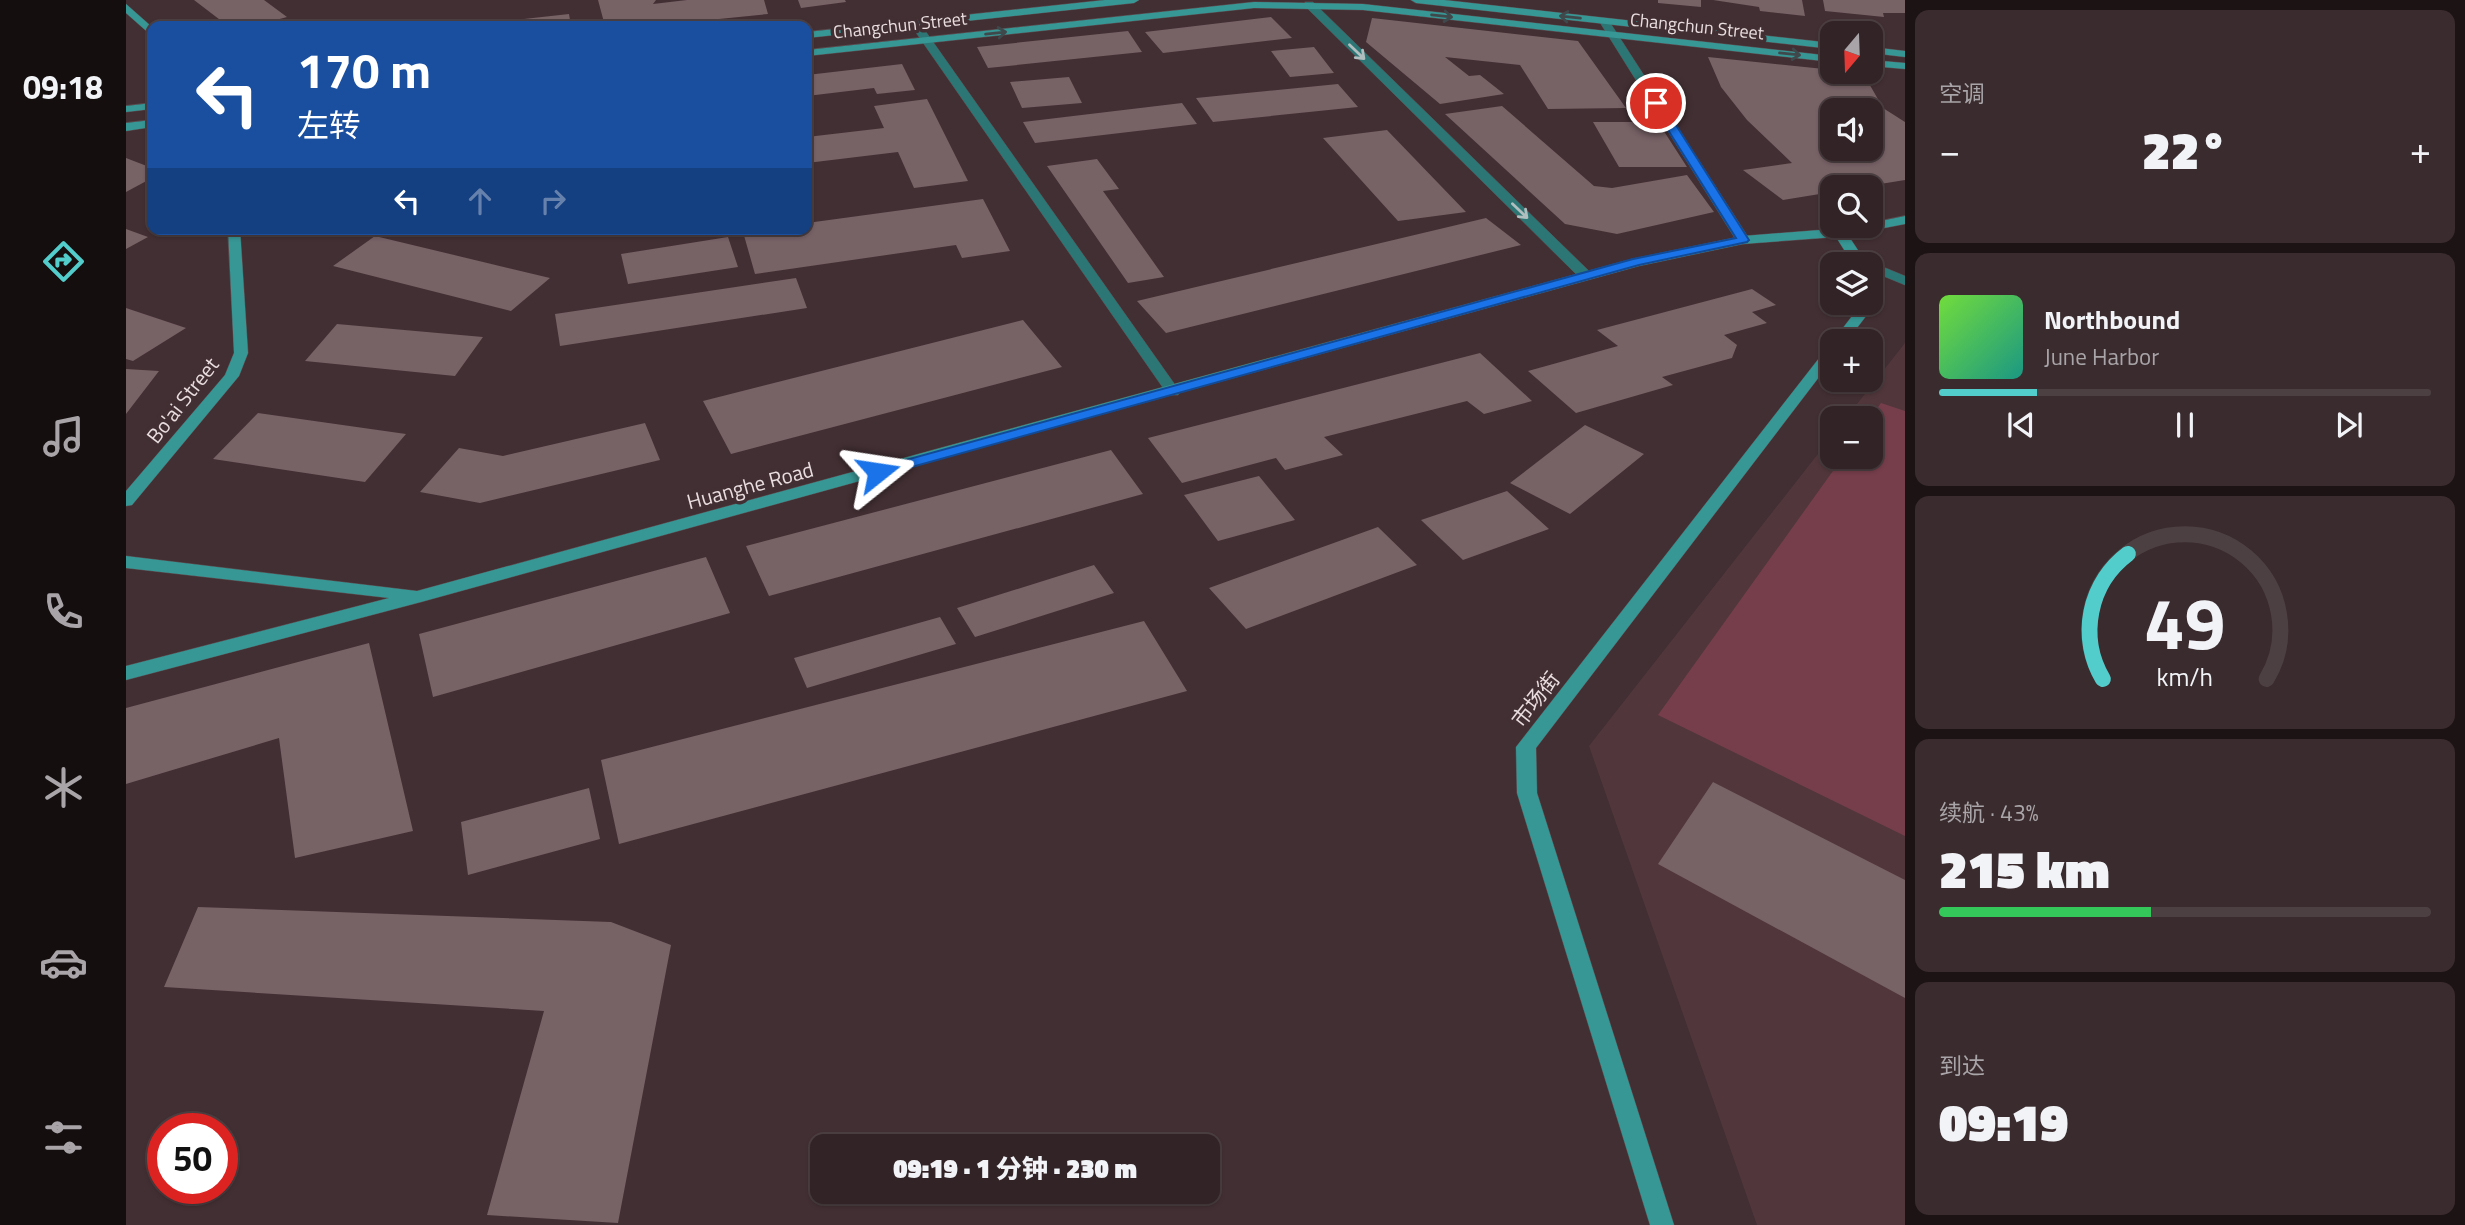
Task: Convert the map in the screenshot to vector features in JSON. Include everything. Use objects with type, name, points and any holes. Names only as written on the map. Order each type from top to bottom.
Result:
[{"type":"street","name":"Changchun Street","points":[[812,34],[1134,0]]},
{"type":"street","name":"Changchun Street","points":[[1416,0],[1820,45]]},
{"type":"street","name":"Changchun Street","points":[[812,52],[1254,5],[1309,4],[1820,58]]},
{"type":"street","points":[[1309,4],[1586,276]]},
{"type":"street","points":[[126,7],[147,28]]},
{"type":"street","points":[[1604,21],[1743,240]]},
{"type":"street","points":[[915,24],[1173,391]]},
{"type":"street","points":[[1883,51],[1905,54]]},
{"type":"street","points":[[1883,64],[1905,66]]},
{"type":"street","points":[[126,109],[147,107]]},
{"type":"street","points":[[126,127],[147,125]]},
{"type":"street","name":"Huanghe Road","points":[[1883,224],[1905,220]]},
{"type":"street","name":"Huanghe Road","points":[[126,673],[421,596],[1637,262],[1743,240],[1820,234]]},
{"type":"street","name":"Bo'ai Street","points":[[126,501],[232,376],[241,353],[234,235]]},
{"type":"street","points":[[1844,238],[1855,252]]},
{"type":"street","points":[[1883,272],[1905,281]]},
{"type":"street","points":[[1849,329],[1860,315]]},
{"type":"street","name":"市场街","points":[[1662,1225],[1527,793],[1526,747],[1820,367]]},
{"type":"street","points":[[126,562],[421,596]]},
{"type":"shaded area","points":[[1905,343],[1905,1225],[1757,1225],[1589,746],[1820,451],[1820,469],[1883,469],[1883,406],[1855,406],[1866,392],[1883,392],[1883,371]]},
{"type":"shaded area","points":[[1881,403],[1905,411],[1905,836],[1658,715],[1834,469],[1883,469],[1883,406],[1879,406]]},
{"type":"building","points":[[194,0],[264,0],[287,17],[272,21],[221,21]]},
{"type":"building","points":[[598,0],[656,0],[653,4],[687,0],[764,0],[768,14],[699,21],[604,21]]},
{"type":"building","points":[[798,0],[845,0],[846,2],[801,8]]},
{"type":"building","points":[[1658,0],[1701,0],[1701,7],[1658,3]]},
{"type":"building","points":[[1713,0],[1802,0],[1805,16],[1760,11],[1759,7]]},
{"type":"building","points":[[1823,0],[1905,0],[1905,13],[1883,13],[1884,17],[1825,11]]},
{"type":"building","points":[[569,14],[570,21],[505,21]]},
{"type":"building","points":[[1271,17],[1292,38],[1163,53],[1145,32]]},
{"type":"building","points":[[1372,18],[1578,41],[1626,108],[1548,109],[1520,65],[1445,57],[1469,76],[1480,75],[1504,94],[1440,104],[1366,42]]},
{"type":"building","points":[[1128,31],[1142,52],[988,68],[977,47]]},
{"type":"building","points":[[1314,47],[1334,73],[1290,77],[1271,51]]},
{"type":"building","points":[[1708,57],[1820,69],[1820,84],[1869,84],[1877,98],[1820,98],[1820,161],[1883,161],[1883,108],[1905,122],[1905,180],[1883,184],[1883,175],[1820,175],[1820,194],[1783,200],[1743,170],[1792,163],[1747,120],[1721,87]]},
{"type":"building","points":[[902,64],[915,90],[877,94],[874,88],[812,95],[812,74]]},
{"type":"building","points":[[1069,77],[1082,103],[1022,108],[1010,82]]},
{"type":"building","points":[[1338,84],[1358,107],[1213,122],[1196,98]]},
{"type":"building","points":[[927,99],[968,181],[914,188],[898,152],[812,162],[812,136],[884,128],[874,106]]},
{"type":"building","points":[[1182,103],[1197,124],[1035,143],[1023,122]]},
{"type":"building","points":[[1502,106],[1594,186],[1612,188],[1687,175],[1714,212],[1617,234],[1565,224],[1445,114]]},
{"type":"building","points":[[1593,122],[1658,122],[1687,167],[1619,167]]},
{"type":"building","points":[[1387,130],[1466,212],[1398,221],[1323,138]]},
{"type":"building","points":[[126,158],[147,166],[147,181],[126,192]]},
{"type":"building","points":[[1097,159],[1119,189],[1103,191],[1164,277],[1128,283],[1047,166]]},
{"type":"building","points":[[983,199],[1010,251],[962,258],[956,245],[755,274],[744,235],[812,235],[812,222]]},
{"type":"building","points":[[1486,218],[1521,245],[1166,333],[1137,301]]},
{"type":"building","points":[[126,229],[148,237],[126,249]]},
{"type":"building","points":[[375,236],[550,278],[511,311],[333,266]]},
{"type":"building","points":[[728,237],[738,267],[628,284],[621,254]]},
{"type":"building","points":[[796,278],[807,308],[560,346],[555,314]]},
{"type":"building","points":[[1752,289],[1776,305],[1752,312],[1767,323],[1724,335],[1737,345],[1732,358],[1662,377],[1673,385],[1576,413],[1528,371],[1618,346],[1597,330]]},
{"type":"building","points":[[126,308],[186,328],[133,361],[126,359]]},
{"type":"building","points":[[1023,320],[1062,367],[731,454],[703,401]]},
{"type":"building","points":[[337,324],[483,337],[455,376],[305,361]]},
{"type":"building","points":[[1480,353],[1532,401],[1484,414],[1467,401],[1324,437],[1343,455],[1285,470],[1276,458],[1182,483],[1148,438]]},
{"type":"building","points":[[126,369],[159,371],[126,414]]},
{"type":"building","points":[[258,413],[406,434],[365,482],[213,459]]},
{"type":"building","points":[[645,423],[660,460],[480,503],[420,492],[459,448],[503,456]]},
{"type":"building","points":[[1585,425],[1644,454],[1570,514],[1510,483]]},
{"type":"building","points":[[1111,450],[1143,494],[769,596],[746,546]]},
{"type":"building","points":[[1259,476],[1295,520],[1218,541],[1184,495]]},
{"type":"building","points":[[1507,491],[1549,529],[1463,560],[1421,520]]},
{"type":"building","points":[[1378,527],[1417,565],[1246,629],[1209,588]]},
{"type":"building","points":[[706,557],[730,613],[433,697],[419,634]]},
{"type":"building","points":[[1094,565],[1114,593],[975,637],[957,608]]},
{"type":"building","points":[[940,617],[956,644],[807,688],[794,658]]},
{"type":"building","points":[[1144,621],[1187,691],[619,844],[601,760]]},
{"type":"building","points":[[369,643],[413,831],[295,858],[279,738],[126,784],[126,708]]},
{"type":"building","points":[[1713,782],[1905,880],[1905,998],[1658,864]]},
{"type":"building","points":[[589,788],[600,839],[468,875],[461,822]]},
{"type":"building","points":[[198,907],[611,922],[671,945],[618,1223],[487,1215],[544,1011],[164,987]]},
{"type":"route","points":[[878,472],[1637,262],[1743,240],[1656,103]]}]
